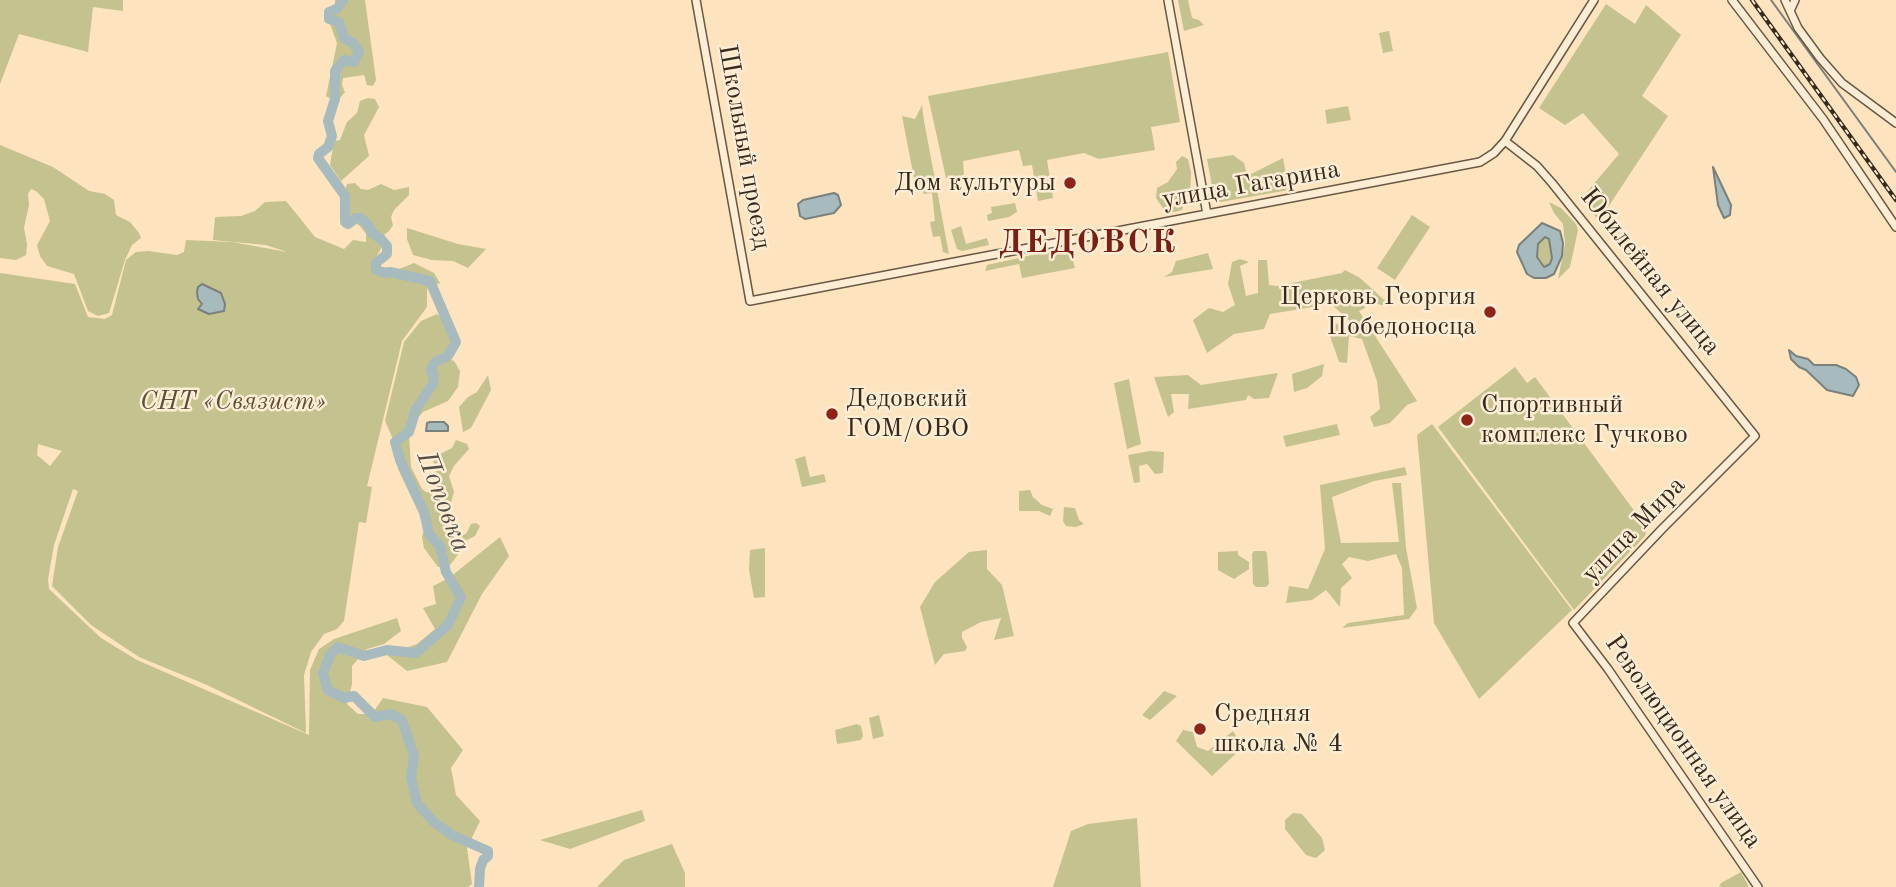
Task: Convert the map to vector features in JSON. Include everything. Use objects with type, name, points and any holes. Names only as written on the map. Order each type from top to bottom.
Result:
[{"type":"street","name":"Школьный проезд","points":[[696,0],[750,300]]},
{"type":"street","points":[[1168,0],[1207,214]]},
{"type":"street","points":[[1586,11],[1594,0]]},
{"type":"street","points":[[1586,11],[1599,0]]},
{"type":"street","points":[[1732,0],[1823,119],[1896,227]]},
{"type":"street","points":[[1785,0],[1798,28],[1842,83],[1896,123]]},
{"type":"street","points":[[1790,12],[1795,0]]},
{"type":"street","name":"улица Гагарина","points":[[750,300],[1480,162],[1494,153],[1505,141],[1586,11]]},
{"type":"street","name":"Юбилейная улица","points":[[1505,141],[1537,166],[1552,183],[1755,436]]},
{"type":"street","name":"улица Мира","points":[[1573,623],[1755,436]]},
{"type":"street","name":"Революционная улица","points":[[1573,623],[1608,669],[1758,887]]},
{"type":"green space","points":[[0,0],[123,0],[123,11],[93,7],[88,52],[19,34],[0,84]]},
{"type":"green space","points":[[335,0],[365,0],[376,80],[373,86],[367,85],[364,75],[343,78],[345,92],[340,98],[332,100],[326,96],[337,43],[329,21]]},
{"type":"green space","points":[[1178,0],[1188,0],[1192,18],[1204,25],[1184,31]]},
{"type":"green space","points":[[1606,4],[1635,24],[1646,5],[1681,35],[1642,96],[1668,116],[1599,221],[1581,199],[1619,154],[1583,113],[1565,125],[1539,108]]},
{"type":"green space","points":[[1389,31],[1393,51],[1383,53],[1379,33]]},
{"type":"green space","points":[[1168,52],[1180,122],[1151,127],[1155,150],[1099,159],[1084,153],[1047,160],[1053,198],[1038,201],[1032,165],[1023,166],[1019,150],[963,161],[964,175],[946,178],[928,96]]},
{"type":"green space","points":[[375,99],[379,107],[364,135],[369,156],[341,181],[330,165],[334,141],[340,140],[347,122],[357,113],[360,101]]},
{"type":"green space","points":[[922,105],[949,254],[943,252],[940,236],[933,237],[930,222],[935,221],[932,193],[924,194],[914,178],[902,116],[915,119]]},
{"type":"green space","points":[[1348,106],[1351,120],[1327,124],[1325,110]]},
{"type":"green space","points":[[0,145],[53,167],[89,191],[105,194],[114,200],[116,215],[130,222],[139,233],[141,238],[132,245],[125,260],[109,313],[98,316],[88,311],[74,274],[47,266],[40,256],[37,245],[50,221],[44,199],[36,191],[31,189],[28,194],[29,205],[24,228],[26,255],[16,260],[0,258]]},
{"type":"green space","points":[[1233,155],[1244,163],[1247,176],[1283,158],[1289,190],[1215,203],[1207,159]]},
{"type":"green space","points":[[1182,156],[1188,159],[1191,172],[1190,202],[1184,204],[1182,210],[1167,214],[1156,198],[1157,188],[1168,182],[1177,169],[1176,162]]},
{"type":"green space","name":"СНТ «Связист»","points":[[355,183],[361,189],[368,190],[381,184],[394,190],[409,187],[409,195],[394,210],[391,217],[393,225],[384,235],[381,241],[383,245],[374,261],[379,267],[399,269],[414,263],[434,273],[440,283],[427,289],[427,307],[402,341],[367,486],[372,487],[366,523],[359,522],[344,621],[337,629],[324,634],[311,652],[304,675],[306,733],[207,685],[139,657],[91,625],[52,586],[58,547],[78,491],[73,489],[54,545],[48,579],[49,589],[101,638],[137,660],[309,735],[310,670],[319,649],[334,639],[397,618],[401,631],[384,644],[367,649],[352,666],[352,684],[347,704],[358,714],[372,714],[383,698],[427,707],[463,750],[451,768],[456,795],[480,821],[467,848],[472,884],[468,887],[0,887],[0,273],[75,284],[88,317],[105,319],[112,315],[126,260],[136,252],[177,255],[184,252],[186,240],[232,242],[287,252],[266,245],[213,240],[215,217],[241,216],[255,211],[265,202],[286,201],[315,237],[344,249],[353,240],[366,242],[366,234],[360,226],[345,216],[341,205],[347,184]],"holes":[[[38,444],[62,451],[50,466],[37,455]]]},
{"type":"green space","points":[[1549,202],[1561,208],[1578,230],[1570,267],[1558,279],[1565,244],[1563,224]]},
{"type":"green space","points":[[1015,203],[1017,212],[1009,217],[988,221],[987,215],[992,213],[991,207]]},
{"type":"green space","points":[[1412,215],[1430,227],[1395,280],[1377,268]]},
{"type":"green space","points":[[961,226],[966,244],[987,238],[989,245],[962,251],[957,249],[951,230]]},
{"type":"green space","points":[[407,228],[458,244],[486,249],[468,268],[453,261],[432,260],[413,255],[407,239]]},
{"type":"green space","points":[[1545,237],[1551,245],[1552,258],[1550,265],[1544,267],[1537,257],[1538,244]]},
{"type":"green space","points":[[1069,247],[1075,268],[1022,278],[1019,264],[985,271],[987,265]]},
{"type":"green space","points":[[1208,253],[1213,269],[1164,277],[1172,272],[1176,261]]},
{"type":"green space","points":[[1240,259],[1249,262],[1240,266],[1246,296],[1258,293],[1258,260],[1267,260],[1269,285],[1277,286],[1342,273],[1345,270],[1360,278],[1392,307],[1372,303],[1366,297],[1365,308],[1359,311],[1417,401],[1407,405],[1390,423],[1374,427],[1370,417],[1380,409],[1377,381],[1362,339],[1349,336],[1347,363],[1339,362],[1328,330],[1332,321],[1345,329],[1352,323],[1331,304],[1270,314],[1264,329],[1234,334],[1207,353],[1193,320],[1209,308],[1223,312],[1235,305],[1228,284],[1232,262]]},
{"type":"green space","points":[[437,314],[446,321],[452,342],[447,352],[448,359],[454,361],[460,371],[458,387],[448,401],[423,412],[416,420],[409,435],[411,467],[422,489],[426,492],[442,493],[433,461],[436,456],[452,448],[456,440],[467,444],[469,449],[449,476],[454,492],[448,513],[453,528],[461,535],[466,534],[471,524],[480,526],[475,536],[463,542],[460,552],[450,565],[444,567],[438,567],[424,548],[422,537],[425,526],[398,469],[393,439],[385,421],[404,342],[421,321]]},
{"type":"green space","points":[[1324,364],[1322,376],[1307,388],[1294,392],[1292,374]]},
{"type":"green space","points":[[1515,367],[1527,383],[1535,377],[1647,528],[1645,536],[1574,610],[1438,427]]},
{"type":"green space","points":[[1278,373],[1269,398],[1254,399],[1248,395],[1246,400],[1188,409],[1189,394],[1171,394],[1174,412],[1168,417],[1154,377],[1188,375],[1201,385]]},
{"type":"green space","points":[[488,375],[491,390],[471,428],[463,432],[459,407],[477,392]]},
{"type":"green space","points":[[1129,379],[1141,444],[1127,449],[1114,383]]},
{"type":"green space","points":[[1337,424],[1340,435],[1286,447],[1283,436]]},
{"type":"green space","points":[[1432,424],[1572,610],[1479,699],[1434,623],[1417,435]]},
{"type":"green space","points":[[1150,451],[1164,452],[1163,473],[1155,474],[1147,464],[1139,466],[1140,482],[1134,483],[1128,455]]},
{"type":"green space","points":[[805,456],[810,477],[824,474],[826,482],[802,487],[795,459]]},
{"type":"green space","points":[[1405,467],[1407,475],[1374,481],[1332,497],[1341,543],[1399,542],[1392,483],[1401,483],[1406,548],[1417,608],[1409,619],[1342,628],[1348,623],[1404,615],[1402,568],[1396,554],[1368,561],[1349,557],[1342,564],[1352,578],[1341,588],[1340,607],[1326,590],[1312,600],[1286,603],[1289,586],[1308,589],[1325,549],[1320,485]]},
{"type":"green space","points":[[1030,490],[1042,505],[1053,509],[1050,516],[1039,511],[1019,511],[1019,491]]},
{"type":"green space","points":[[1064,507],[1075,508],[1079,520],[1084,524],[1066,526],[1063,521]]},
{"type":"green space","points":[[500,537],[509,556],[482,594],[447,662],[407,671],[387,655],[417,644],[435,629],[423,608],[436,604],[433,586],[449,578]]},
{"type":"green space","points":[[765,548],[765,597],[754,598],[749,570],[750,550]]},
{"type":"green space","points":[[987,550],[987,569],[1002,585],[1014,636],[994,640],[1001,618],[981,622],[962,632],[967,647],[965,651],[944,654],[935,665],[920,607],[935,582],[969,552]]},
{"type":"green space","points":[[1238,551],[1238,555],[1249,562],[1249,569],[1234,579],[1218,570],[1218,552]]},
{"type":"green space","points":[[1254,551],[1267,553],[1269,584],[1266,587],[1256,587],[1253,584]]},
{"type":"green space","points":[[1164,691],[1177,696],[1150,720],[1142,715]]},
{"type":"green space","points":[[879,715],[884,736],[873,739],[869,718]]},
{"type":"green space","points":[[857,724],[861,726],[861,740],[837,744],[835,730]]},
{"type":"green space","points":[[1183,730],[1193,732],[1197,747],[1208,751],[1233,731],[1243,747],[1212,776],[1176,741]]},
{"type":"green space","points":[[642,810],[645,821],[570,849],[540,840]]},
{"type":"green space","points":[[1293,813],[1302,814],[1322,838],[1325,850],[1316,858],[1306,855],[1285,829],[1285,820]]},
{"type":"green space","points":[[1137,818],[1141,887],[1053,887],[1071,831],[1088,824]]},
{"type":"green space","points":[[672,844],[685,873],[685,887],[597,887],[624,860]]},
{"type":"green space","points":[[1741,872],[1749,887],[1719,887],[1721,883]]},
{"type":"shaded area","points":[[1713,167],[1731,205],[1730,215],[1724,218],[1718,205]]},
{"type":"shaded area","points":[[834,193],[838,195],[841,205],[834,213],[805,219],[800,216],[798,204],[803,200]]},
{"type":"shaded area","points":[[1542,223],[1560,231],[1562,256],[1554,274],[1546,278],[1534,278],[1527,274],[1517,252],[1519,245]],"holes":[[[1545,237],[1549,239],[1552,258],[1550,264],[1544,267],[1537,257],[1538,244]]]},
{"type":"shaded area","points":[[202,284],[221,293],[225,304],[224,311],[209,314],[198,309],[202,304],[197,292]]},
{"type":"shaded area","points":[[1789,350],[1814,365],[1836,365],[1846,369],[1856,377],[1859,385],[1853,396],[1827,390],[1791,359]]},
{"type":"shaded area","points":[[444,422],[448,431],[426,431],[427,423]]},
{"type":"waterway","name":"Поповка","points":[[343,0],[338,8],[329,12],[329,19],[339,22],[344,38],[352,42],[359,51],[354,62],[344,60],[335,71],[335,99],[328,121],[332,136],[328,147],[318,158],[345,196],[345,222],[348,224],[361,218],[372,233],[387,246],[387,254],[376,263],[376,270],[430,281],[456,342],[448,356],[435,362],[431,370],[433,384],[416,409],[409,432],[395,442],[400,460],[424,512],[429,534],[440,546],[446,572],[461,597],[448,625],[416,653],[387,650],[364,656],[338,647],[330,655],[323,674],[328,690],[344,698],[354,696],[375,717],[391,714],[402,720],[414,756],[411,778],[417,803],[434,822],[452,835],[488,851],[480,869],[479,887]]},
{"type":"waterway","points":[[1771,0],[1896,172]]},
{"type":"railway","points":[[1752,0],[1896,200]]},
{"type":"place","name":"Дом культуры","points":[[1070,183]]},
{"type":"place","name":"Церковь Георгия Победоносца","points":[[1490,312]]},
{"type":"place","name":"Дедовский ГОМ/ОВО","points":[[832,414]]},
{"type":"place","name":"Спортивный комплекс Гучково","points":[[1467,420]]},
{"type":"place","name":"Средняя школа № 4","points":[[1200,729]]},
{"type":"district","name":"ДЕДОВСК","points":[[1088,243]]}]
